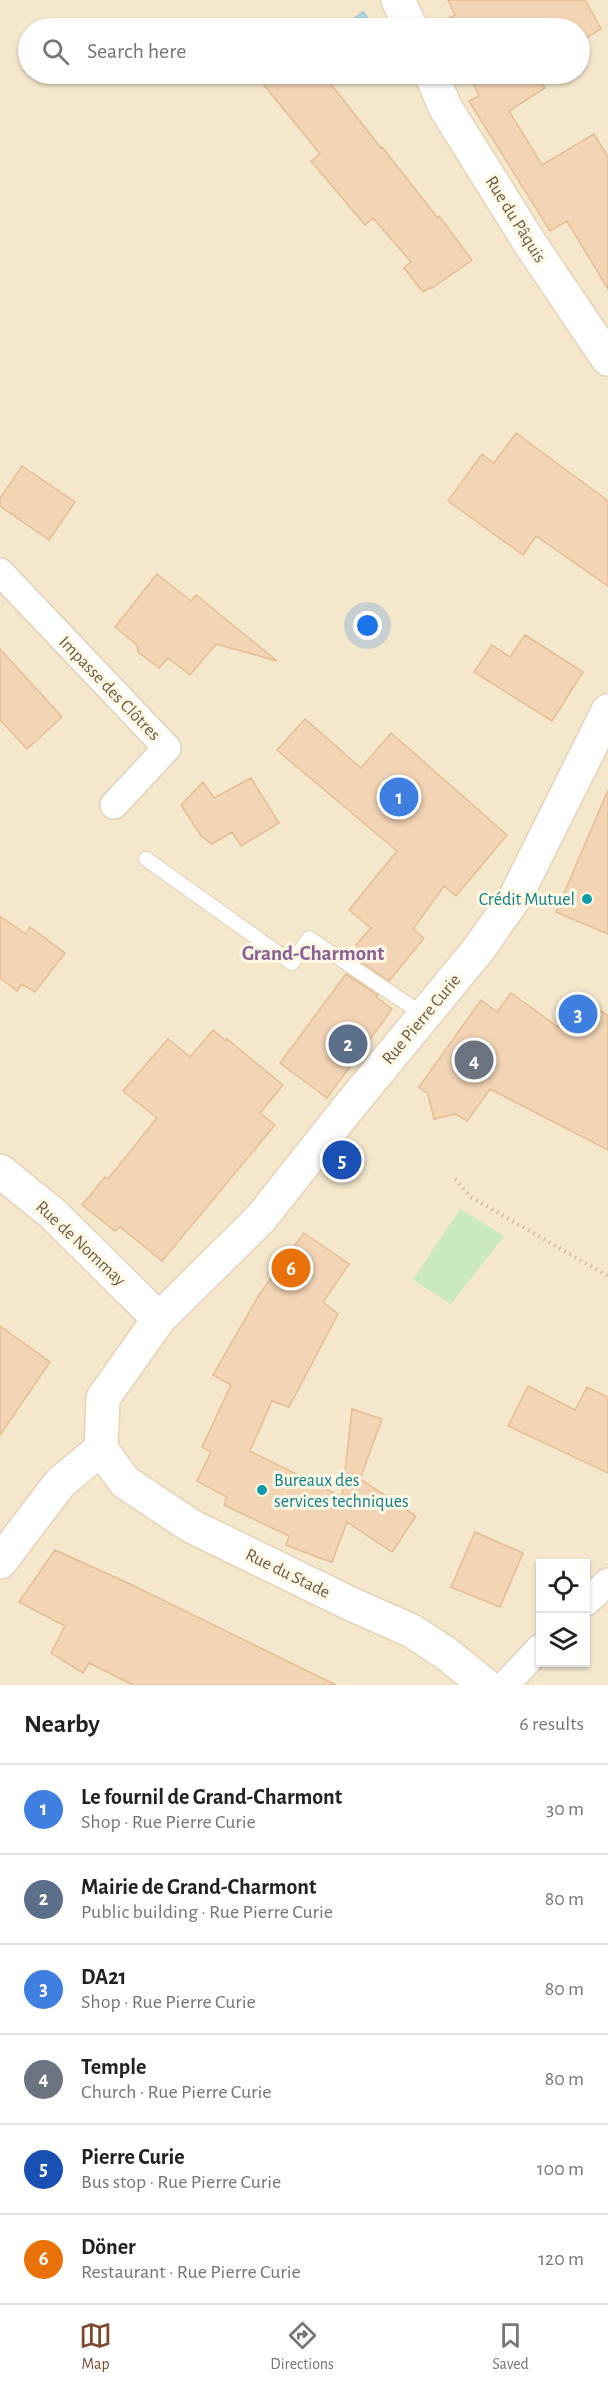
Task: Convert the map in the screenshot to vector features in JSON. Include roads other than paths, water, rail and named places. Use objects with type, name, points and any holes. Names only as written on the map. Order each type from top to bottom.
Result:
[{"type":"street","points":[[398,0],[406,18]]},
{"type":"street","name":"Rue du Pâquis","points":[[435,84],[445,107],[531,245],[608,359]]},
{"type":"street","name":"Impasse des Clôtres","points":[[0,572],[167,748],[114,805]]},
{"type":"street","name":"Rue Pierre Curie","points":[[101,1449],[103,1398],[159,1318],[261,1218],[478,950],[516,896],[608,711]]},
{"type":"street","name":"Rue de Nommay","points":[[0,1171],[52,1213],[159,1318]]},
{"type":"street","points":[[0,1562],[60,1483],[101,1449]]},
{"type":"street","name":"Rue du Stade","points":[[101,1449],[124,1482],[191,1526],[412,1631],[447,1654],[485,1685]]},
{"type":"street","points":[[590,1598],[608,1582]]},
{"type":"street","points":[[505,1685],[536,1652]]},
{"type":"lane","points":[[146,859],[292,963],[309,938],[424,1015]]},
{"type":"water","points":[[363,12],[368,18],[355,18]]},
{"type":"place","name":"Le fournil de Grand-Charmont","points":[[399,797]]},
{"type":"place","name":"Crédit Mutuel","points":[[587,899]]},
{"type":"place","name":"DA21","points":[[578,1014]]},
{"type":"place","name":"Mairie de Grand-Charmont","points":[[348,1044]]},
{"type":"place","name":"Temple","points":[[474,1060]]},
{"type":"place","name":"Pierre Curie","points":[[342,1160]]},
{"type":"place","name":"Döner","points":[[291,1268]]},
{"type":"place","name":"Bureaux des services techniques","points":[[262,1490]]},
{"type":"district","name":"Grand-Charmont","points":[[313,953]]}]
